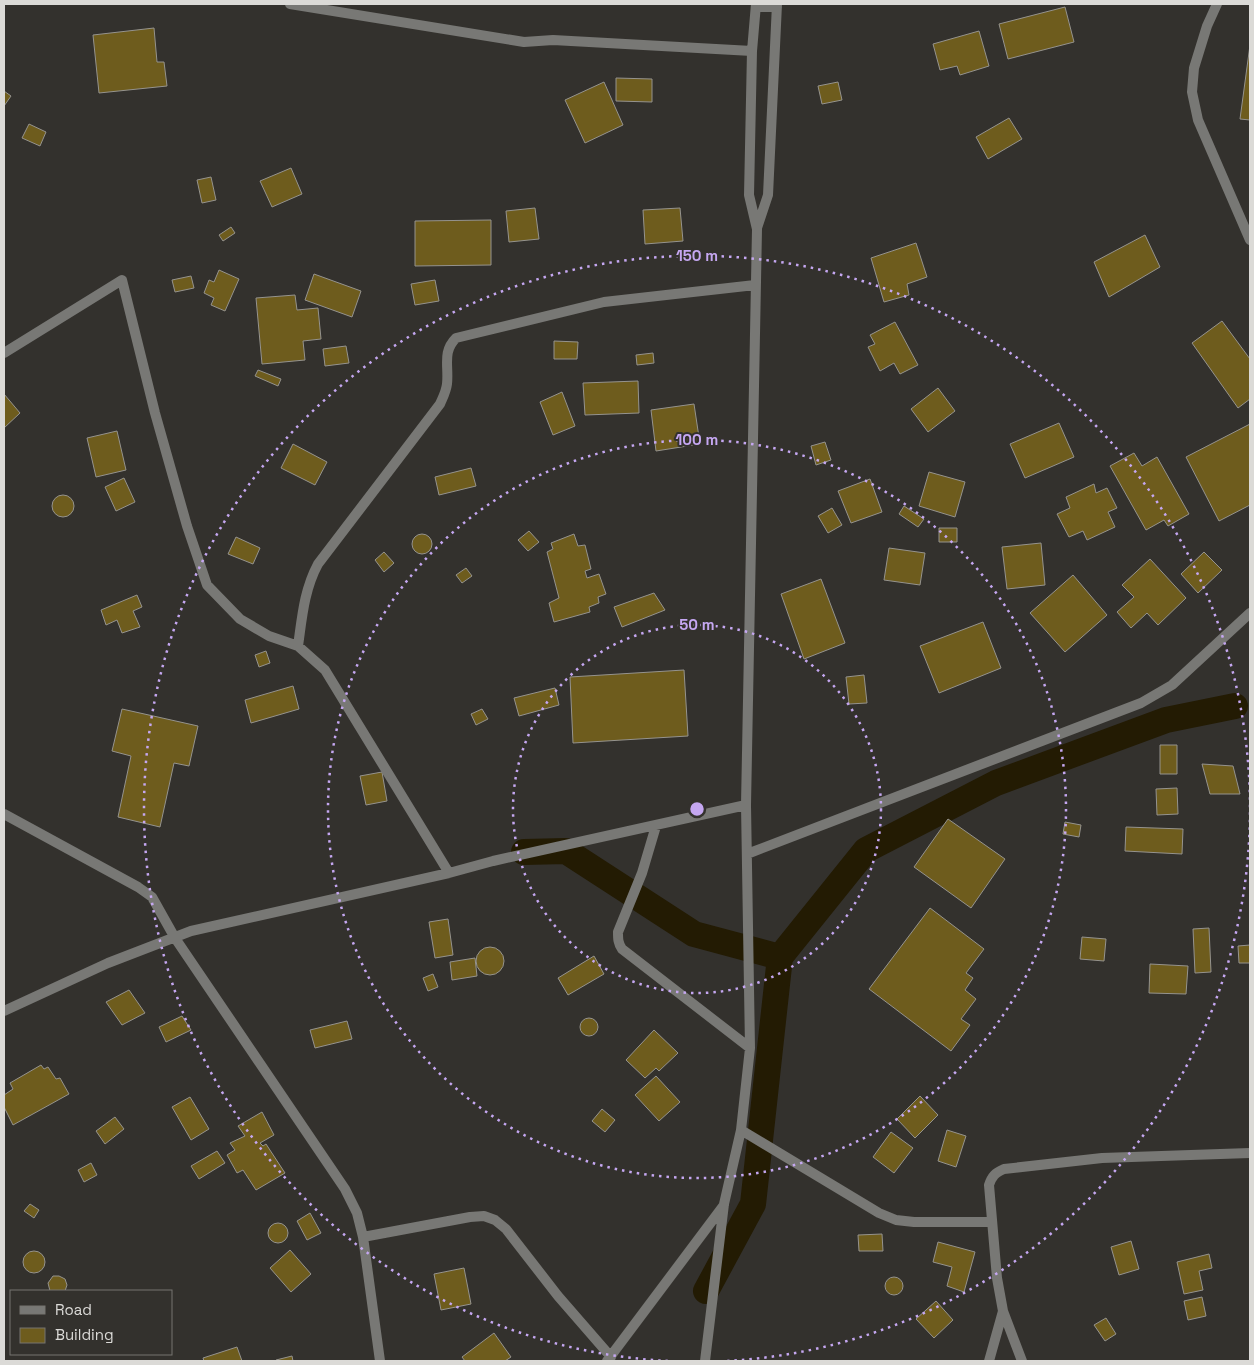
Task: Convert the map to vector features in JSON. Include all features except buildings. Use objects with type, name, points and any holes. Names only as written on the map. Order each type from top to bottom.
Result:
[{"type":"street","points":[[290,4],[524,42],[553,40],[752,51]]},
{"type":"street","points":[[1217,4],[1207,26],[1194,68],[1192,92],[1198,120],[1250,240]]},
{"type":"street","points":[[705,1361],[724,1204],[741,1130],[750,1048],[746,805],[756,229],[749,196],[752,51],[756,5],[777,6],[768,195],[756,229]]},
{"type":"street","points":[[4,353],[122,280],[155,412],[187,526],[207,585],[240,619],[269,636],[298,646],[325,670],[449,873]]},
{"type":"street","points":[[298,646],[306,594],[311,576],[318,564],[440,404],[446,393],[448,347],[456,338],[604,302],[755,285]]},
{"type":"street","points":[[747,854],[1142,703],[1172,685],[1248,618]]},
{"type":"street","points":[[4,1011],[108,963],[191,931],[746,805]]},
{"type":"street","points":[[4,814],[138,887],[152,897],[175,938],[345,1189],[357,1213],[363,1236],[380,1361]]},
{"type":"street","points":[[656,826],[642,873],[618,932],[619,944],[622,949],[750,1048]]},
{"type":"street","points":[[741,1130],[879,1213],[896,1220],[992,1222]]},
{"type":"street","points":[[1022,1361],[1003,1311],[997,1278],[990,1185],[992,1177],[996,1172],[1004,1169],[1102,1158],[1250,1153]]},
{"type":"street","points":[[363,1236],[470,1217],[484,1216],[495,1220],[506,1229],[609,1359],[724,1204]]},
{"type":"street","points":[[989,1361],[1003,1311]]},
{"type":"waterway","points":[[706,1291],[753,1204],[780,957],[866,850],[996,783],[1166,720],[1235,706]]},
{"type":"waterway","points":[[524,852],[566,851],[694,934],[780,957]]}]
